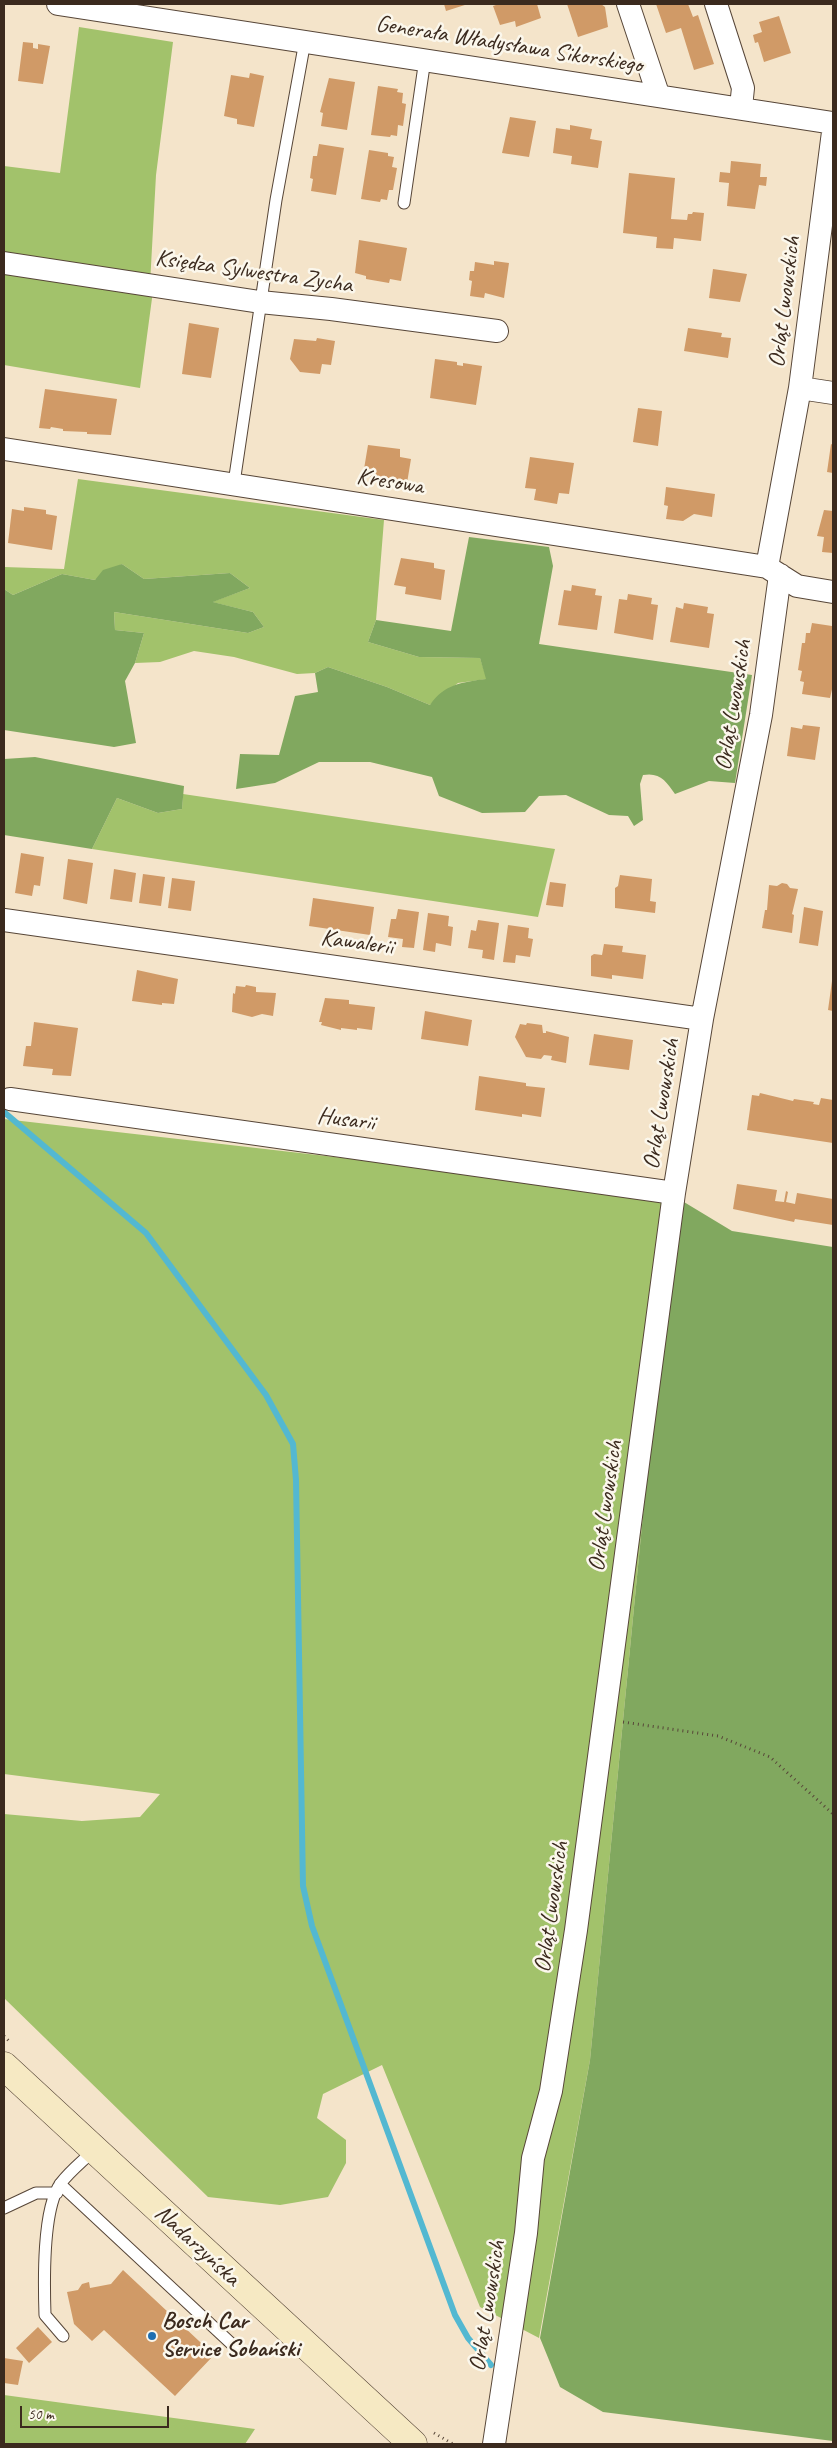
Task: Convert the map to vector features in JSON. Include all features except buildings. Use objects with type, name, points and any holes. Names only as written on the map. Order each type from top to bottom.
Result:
[{"type":"main road","name":"Nadarzyńska","points":[[4,2066],[413,2444]]},
{"type":"street","name":"Generała Władysława Sikorskiego","points":[[58,4],[189,14],[305,41],[658,94],[833,123]]},
{"type":"street","points":[[628,4],[658,94]]},
{"type":"street","points":[[716,4],[743,88],[741,107]]},
{"type":"street","name":"Orląt Lwowskich","points":[[494,2444],[526,2233],[533,2158],[551,2091],[604,1721],[674,1193],[702,1019],[761,715],[774,571],[833,132]]},
{"type":"street","name":"Księdza Sylwestra Zycha","points":[[4,263],[260,302],[331,309],[497,331]]},
{"type":"street","points":[[800,388],[833,393]]},
{"type":"street","name":"Kresowa","points":[[4,449],[234,483],[774,571],[797,586],[833,592]]},
{"type":"street","name":"Kawalerii","points":[[4,920],[702,1019]]},
{"type":"street","name":"Husarii","points":[[7,1096],[674,1193]]},
{"type":"lane","points":[[234,483],[276,200],[305,41]]},
{"type":"lane","points":[[404,203],[425,59]]},
{"type":"lane","points":[[64,2336],[45,2315],[46,2243],[59,2188],[94,2150]]},
{"type":"lane","points":[[4,2208],[36,2193],[59,2188]]},
{"type":"lane","points":[[59,2188],[236,2348]]},
{"type":"path","points":[[604,1721],[718,1736],[770,1757],[833,1814]]},
{"type":"green space","points":[[79,27],[173,42],[156,175],[150,284],[153,291],[140,388],[4,365],[4,166],[60,173]]},
{"type":"green space","points":[[78,479],[384,520],[376,620],[368,642],[419,657],[480,658],[487,679],[458,683],[430,705],[387,687],[328,667],[315,673],[297,674],[234,657],[194,651],[160,662],[135,663],[144,633],[115,630],[114,612],[248,633],[264,627],[253,612],[212,602],[250,588],[230,573],[144,579],[122,564],[95,580],[62,574],[13,595],[4,589],[4,567],[64,569]]},
{"type":"green space","points":[[469,537],[549,547],[553,566],[539,644],[752,675],[735,783],[709,781],[675,794],[662,778],[649,774],[643,775],[640,784],[643,820],[634,826],[628,816],[609,815],[566,795],[539,796],[525,812],[482,813],[439,796],[432,777],[370,762],[319,762],[275,783],[236,789],[240,754],[279,755],[295,696],[318,692],[315,673],[328,667],[387,687],[430,705],[441,692],[448,688],[462,683],[486,679],[480,658],[419,657],[368,642],[376,620],[451,631]]},
{"type":"green space","points":[[122,564],[144,579],[230,573],[250,588],[213,602],[253,612],[264,627],[248,633],[114,612],[115,630],[144,633],[135,663],[125,681],[136,743],[114,747],[4,730],[4,589],[13,595],[62,574],[95,580],[103,570]]},
{"type":"green space","points":[[35,757],[184,786],[182,809],[158,813],[117,798],[92,849],[4,835],[4,759]]},
{"type":"green space","points":[[183,794],[555,849],[538,917],[92,849],[117,798],[158,813],[182,809]]},
{"type":"green space","points":[[4,1119],[674,1196],[590,2060],[539,2338],[480,2307],[382,2065],[323,2094],[317,2118],[346,2140],[346,2163],[328,2197],[280,2205],[208,2197],[4,1998],[4,1814],[82,1821],[140,1817],[160,1794],[4,1774]]},
{"type":"green space","points":[[674,1196],[732,1231],[833,1247],[833,2441],[603,2412],[560,2387],[540,2338],[590,2060]]},
{"type":"green space","points":[[4,2395],[255,2429],[245,2444],[4,2444]]},
{"type":"waterway","points":[[4,1112],[146,1233],[266,1395],[293,1444],[296,1480],[303,1886],[312,1926],[455,2315],[468,2338],[491,2365]]},
{"type":"place","name":"Bosch Car Service Sobański","points":[[152,2336]]}]
